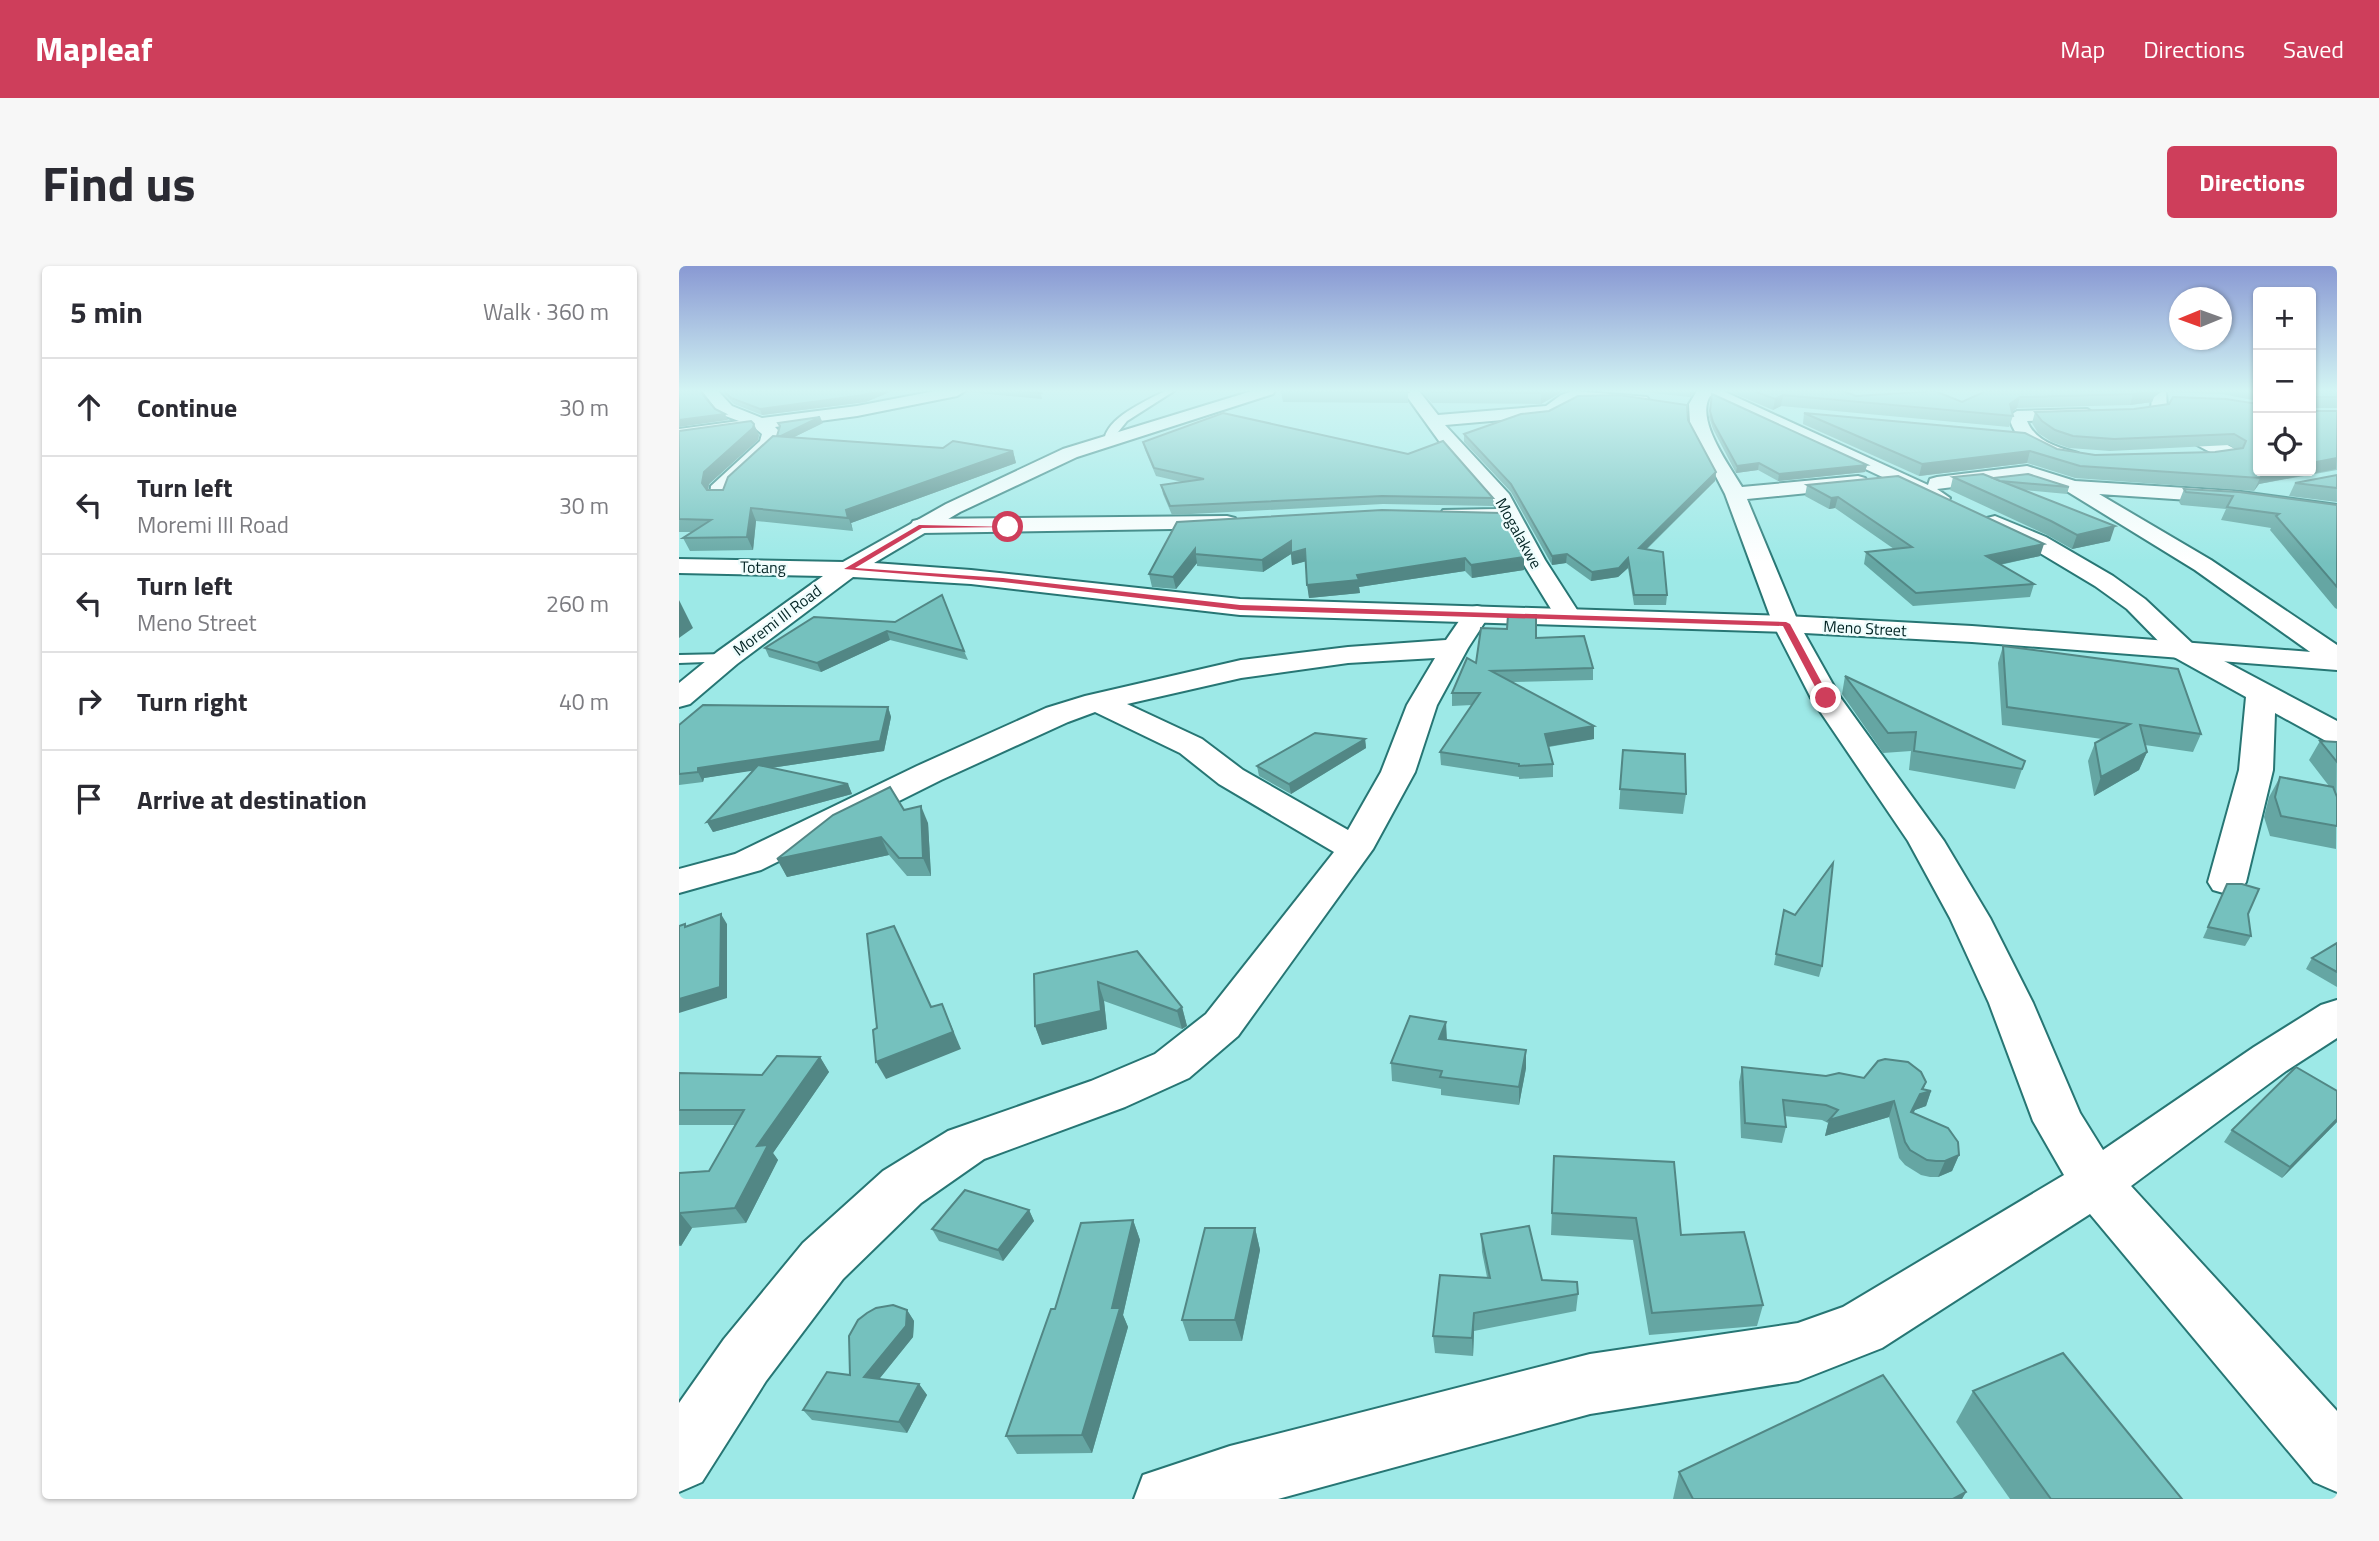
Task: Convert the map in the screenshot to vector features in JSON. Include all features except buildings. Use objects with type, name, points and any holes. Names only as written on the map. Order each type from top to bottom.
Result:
[{"type":"street","points":[[720,496],[721,486],[763,449]]},
{"type":"street","name":"Moremi III Road","points":[[679,698],[727,658],[848,569],[921,526],[1033,468],[1084,449]]},
{"type":"street","name":"Mogalakwe","points":[[1457,449],[1502,498],[1533,560],[1568,617]]},
{"type":"street","points":[[1711,449],[1734,494],[1786,624],[1826,698],[1926,841],[1970,918],[2011,1003],[2054,1112],[2096,1183],[2337,1459]]},
{"type":"street","points":[[1833,449],[2038,542],[2104,581],[2136,604],[2184,651],[2337,734]]},
{"type":"street","points":[[2047,449],[2068,456],[2093,459]]},
{"type":"street","points":[[2198,456],[2231,453],[2222,449]]},
{"type":"street","points":[[1734,494],[2027,472],[2072,486],[2234,497],[2337,511]]},
{"type":"street","points":[[2234,497],[2302,485]]},
{"type":"street","points":[[2072,486],[2203,565],[2337,660]]},
{"type":"street","points":[[1436,515],[1511,516]]},
{"type":"street","points":[[921,526],[1242,523]]},
{"type":"street","name":"Totang","points":[[679,566],[848,569]]},
{"type":"street","name":"Meno Street","points":[[848,569],[982,578],[1466,631],[1568,617],[1786,624],[1972,634],[2337,660]]},
{"type":"street","points":[[679,881],[748,862],[929,773],[1057,715],[1096,702],[1241,669],[1348,655],[1466,631]]},
{"type":"street","points":[[679,1459],[745,1360],[823,1261],[902,1187],[966,1145],[1108,1094],[1172,1066],[1222,1025],[1355,849],[1398,772],[1422,705],[1466,631]]},
{"type":"street","points":[[2227,882],[2256,770],[2261,694]]},
{"type":"street","points":[[1096,702],[1191,746],[1231,777],[1355,849]]},
{"type":"street","points":[[1167,1499],[1230,1479],[1590,1384],[1798,1352],[1861,1328],[2096,1183],[2328,1034]]},
{"type":"lane","points":[[679,659],[727,658]]},
{"type":"route","points":[[1008,527],[921,526],[848,569],[1003,580],[1240,607],[1786,624],[1826,698]]}]
